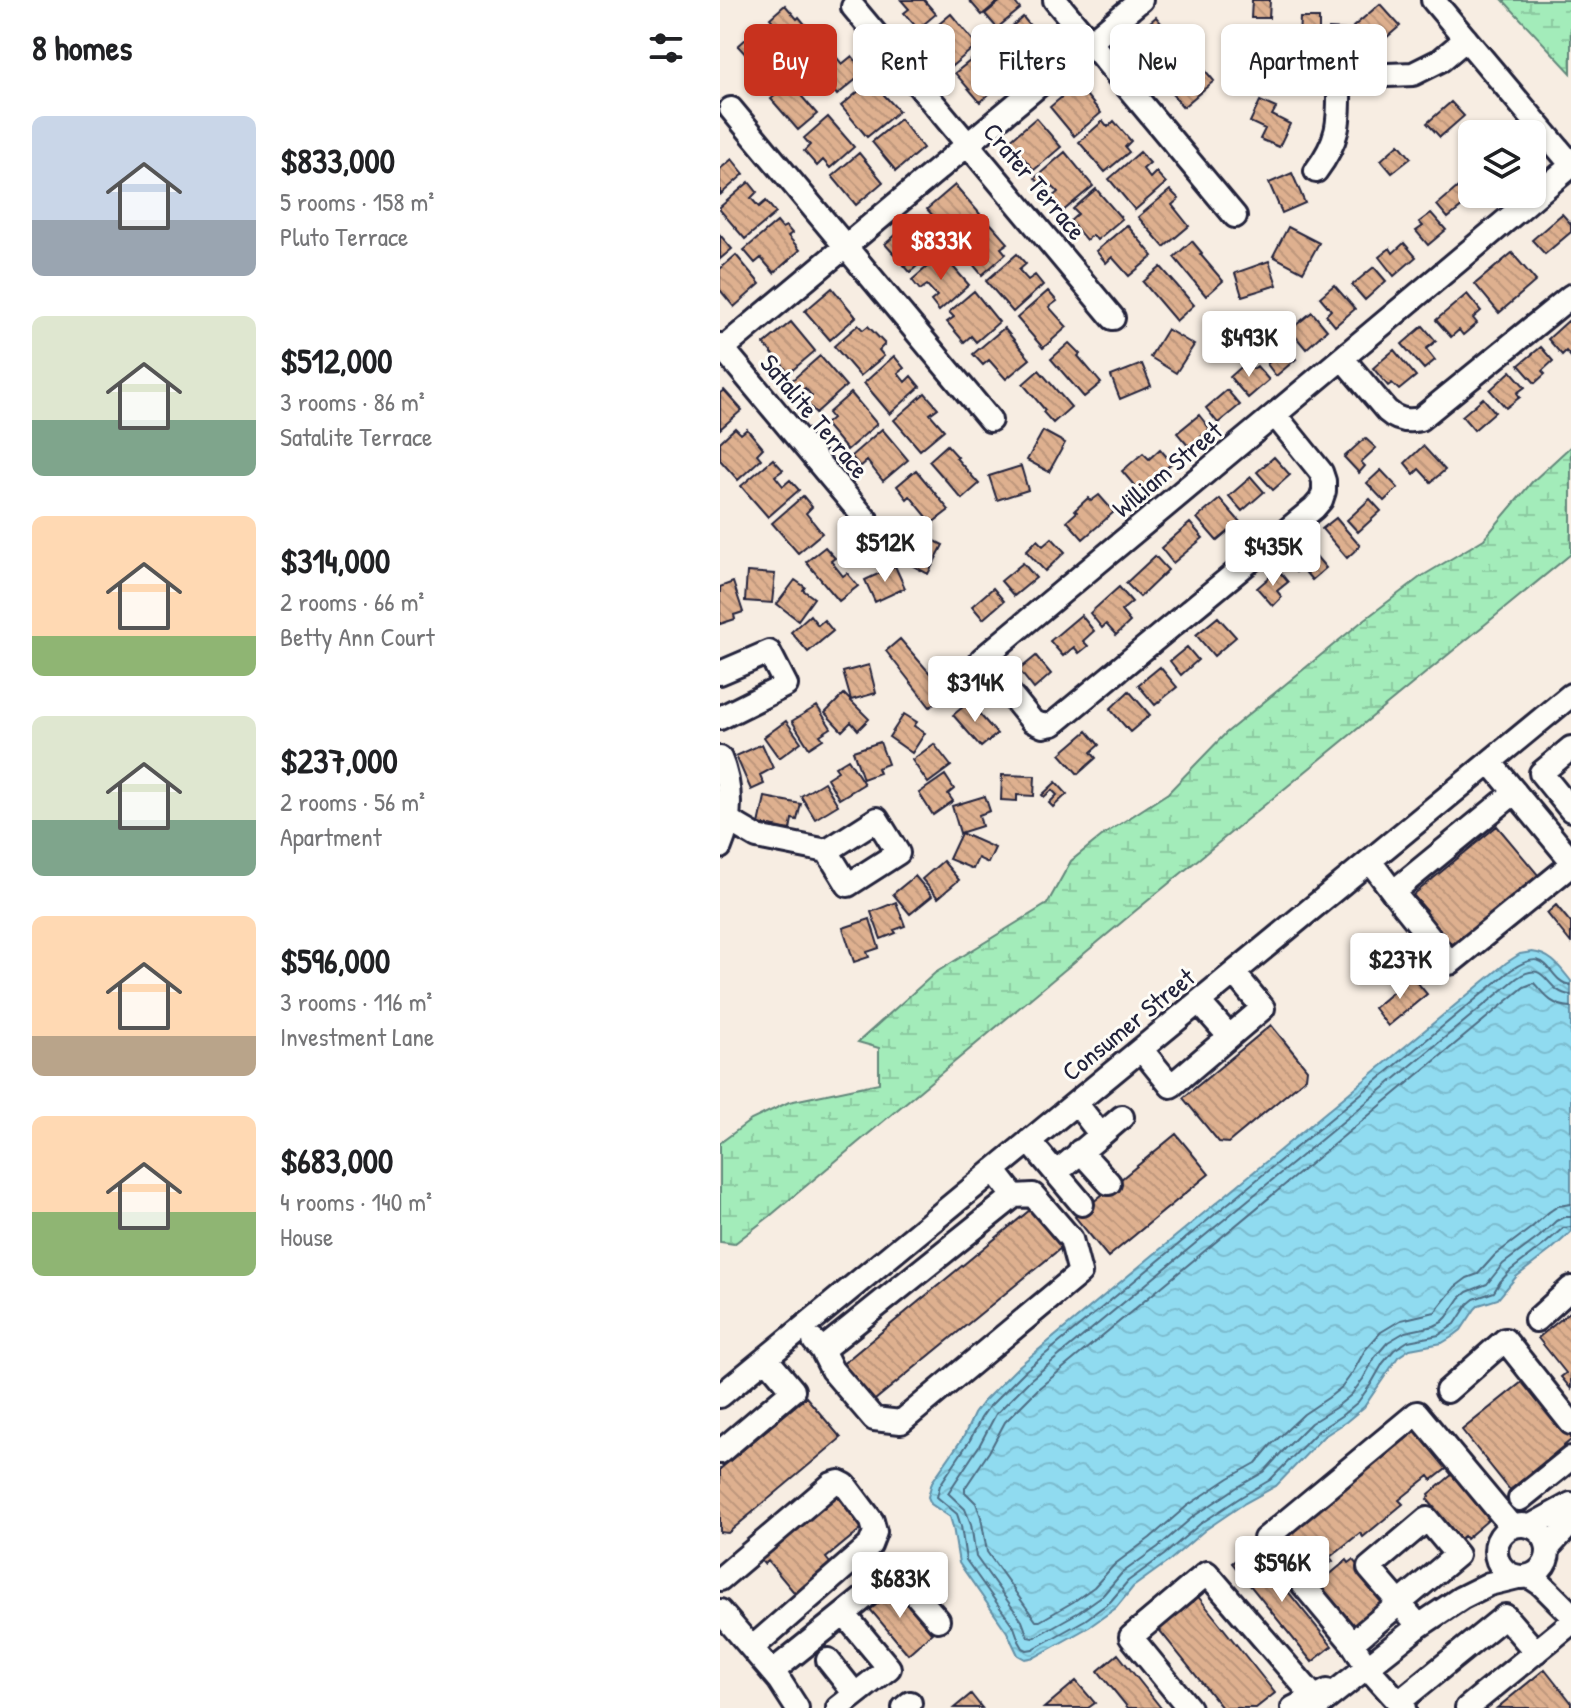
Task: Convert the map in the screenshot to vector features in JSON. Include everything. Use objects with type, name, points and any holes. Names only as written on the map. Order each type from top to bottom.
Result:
[{"type":"street","points":[[1055,0],[1075,24]]},
{"type":"street","points":[[1094,39],[1141,0]]},
{"type":"street","points":[[1433,0],[1571,165]]},
{"type":"street","name":"Crater Terrace","points":[[853,7],[1113,318]]},
{"type":"street","points":[[1387,75],[1413,74],[1441,60],[1466,39]]},
{"type":"street","points":[[1094,47],[1235,216]]},
{"type":"street","points":[[721,348],[1025,96]]},
{"type":"street","points":[[1316,171],[1332,145],[1339,126],[1339,96]]},
{"type":"street","points":[[731,109],[990,420]]},
{"type":"street","name":"William Street","points":[[1275,415],[1321,472],[1324,491],[1321,500],[1053,724],[1043,726],[1032,721],[982,659],[1571,165]]},
{"type":"street","points":[[1343,359],[1387,411],[1395,417],[1411,421],[1420,419],[1571,296]]},
{"type":"street","name":"Satalite Terrace","points":[[721,348],[868,522]]},
{"type":"street","points":[[720,673],[769,652],[786,685],[720,718]]},
{"type":"street","name":"Consumer Street","points":[[720,1396],[1571,695]]},
{"type":"street","points":[[1571,748],[1541,773],[1571,810]]},
{"type":"street","points":[[720,758],[727,781],[728,820],[720,847]]},
{"type":"street","points":[[1370,861],[1450,963],[1567,849],[1490,762]]},
{"type":"street","points":[[1393,892],[1515,792]]},
{"type":"street","points":[[728,820],[757,837],[827,851]]},
{"type":"street","points":[[1141,1049],[1171,1086],[1263,1008],[1234,973]]},
{"type":"street","points":[[1199,1002],[1229,1036]]},
{"type":"street","points":[[1076,1103],[1101,1135]]},
{"type":"street","points":[[1056,1173],[1122,1117]]},
{"type":"street","points":[[1029,1141],[1082,1204]]},
{"type":"street","points":[[1080,1151],[1109,1183]]},
{"type":"street","points":[[994,1170],[1014,1196]]},
{"type":"street","points":[[803,1327],[822,1350],[832,1370],[874,1419],[901,1422],[1080,1273],[1071,1239],[1033,1195],[1014,1196],[822,1350]]},
{"type":"street","points":[[1536,1320],[1571,1288]]},
{"type":"street","points":[[1447,1391],[1505,1340],[1571,1423]]},
{"type":"street","points":[[720,1452],[793,1390],[766,1358]]},
{"type":"street","points":[[1352,1685],[1352,1643],[1265,1539],[1417,1413],[1521,1526],[1543,1534],[1563,1607]]},
{"type":"street","points":[[1520,1499],[1571,1458]]},
{"type":"street","points":[[720,1579],[832,1484],[839,1482],[845,1485],[872,1521],[875,1532],[870,1545],[752,1648]]},
{"type":"street","points":[[1563,1607],[1541,1584],[1509,1574],[1498,1562],[1496,1553],[1499,1538],[1571,1504]]},
{"type":"street","points":[[1293,1708],[1315,1702],[1352,1685],[1419,1626],[1461,1598],[1489,1584],[1523,1577],[1543,1567],[1548,1554],[1571,1523]]},
{"type":"street","points":[[1461,1598],[1496,1553]]},
{"type":"street","points":[[772,1672],[896,1572],[938,1620]]},
{"type":"street","points":[[1189,1708],[1131,1637],[1207,1573],[1315,1702]]},
{"type":"street","points":[[1352,1643],[1399,1603],[1419,1626]]},
{"type":"street","points":[[720,1611],[772,1672],[797,1708]]},
{"type":"street","points":[[828,1660],[846,1701],[889,1668],[844,1614]]},
{"type":"street","points":[[1352,1685],[1402,1705],[1505,1616],[1536,1652]]},
{"type":"street","points":[[1467,1708],[1571,1623]]},
{"type":"green space","points":[[1503,0],[1571,0],[1571,73]]},
{"type":"green space","points":[[1571,446],[1571,554],[1134,912],[770,1216],[734,1244],[720,1242],[720,1143],[751,1120],[789,1102],[879,1083],[879,1048],[858,1042],[935,973],[1047,904],[1071,861],[1103,835],[1168,793],[1226,733],[1360,623],[1419,578],[1484,539],[1532,482]]},
{"type":"water","points":[[1532,952],[1550,958],[1571,981],[1571,1232],[1516,1277],[1498,1299],[1479,1305],[1452,1337],[1442,1343],[1410,1349],[1398,1357],[1364,1407],[1323,1437],[1276,1486],[1205,1530],[1133,1587],[1116,1608],[1089,1627],[1035,1657],[1025,1659],[1018,1655],[1007,1632],[959,1563],[950,1517],[931,1504],[928,1497],[932,1482],[964,1436],[982,1403],[1019,1366],[1506,963],[1520,954]]},
{"type":"building","points":[[901,0],[924,0],[936,14],[924,24],[914,24],[904,13],[909,9]]},
{"type":"building","points":[[969,0],[1000,0],[982,15]]},
{"type":"building","points":[[1002,0],[1013,0],[1020,9],[1002,24],[994,24],[985,14]]},
{"type":"building","points":[[1252,0],[1270,0],[1269,18],[1251,18]]},
{"type":"building","points":[[1380,4],[1400,26],[1387,37],[1387,24],[1357,24]]},
{"type":"building","points":[[785,5],[805,24],[775,24],[770,18]]},
{"type":"building","points":[[951,14],[971,38],[971,50],[955,63],[955,24],[939,24]]},
{"type":"building","points":[[1023,17],[1029,24],[1015,24]]},
{"type":"building","points":[[1156,17],[1162,24],[1148,24]]},
{"type":"building","points":[[1300,18],[1319,18],[1319,24],[1300,24]]},
{"type":"building","points":[[853,57],[853,82],[837,95],[837,58],[842,64]]},
{"type":"building","points":[[971,60],[971,92],[955,73]]},
{"type":"building","points":[[1205,70],[1214,81],[1205,89]]},
{"type":"building","points":[[775,96],[801,96],[817,114],[798,130],[771,99]]},
{"type":"building","points":[[853,96],[885,96],[899,111],[867,137],[841,106]]},
{"type":"building","points":[[1063,96],[1087,96],[1101,113],[1074,136],[1050,107]]},
{"type":"building","points":[[1174,96],[1196,96],[1183,107]]},
{"type":"building","points":[[1260,101],[1276,108],[1272,115],[1290,124],[1279,147],[1260,139],[1265,129],[1250,122]]},
{"type":"building","points":[[1451,102],[1464,116],[1440,137],[1427,123]]},
{"type":"building","points":[[828,117],[854,147],[830,168],[823,160],[817,166],[804,151],[810,145],[804,138]]},
{"type":"building","points":[[1036,118],[1061,147],[1034,170],[1009,141]]},
{"type":"building","points":[[900,119],[923,148],[896,171],[872,142]]},
{"type":"building","points":[[1103,121],[1108,127],[1114,121],[1131,141],[1125,147],[1129,152],[1105,172],[1079,142]]},
{"type":"building","points":[[1399,144],[1411,158],[1392,173],[1381,160]]},
{"type":"building","points":[[1065,152],[1093,186],[1063,211],[1051,198],[1058,192],[1050,184],[1044,189],[1035,178]]},
{"type":"building","points":[[1140,152],[1150,163],[1143,169],[1150,178],[1156,172],[1166,183],[1135,210],[1109,179]]},
{"type":"building","points":[[859,153],[883,182],[856,205],[832,176]]},
{"type":"building","points":[[732,159],[744,174],[720,195],[720,169]]},
{"type":"building","points":[[1292,173],[1305,203],[1282,213],[1269,183]]},
{"type":"building","points":[[749,182],[757,192],[751,198],[759,207],[766,201],[776,213],[745,239],[720,207]]},
{"type":"building","points":[[955,185],[980,214],[952,238],[927,209]]},
{"type":"building","points":[[1458,187],[1460,208],[1448,218],[1437,205]]},
{"type":"building","points":[[1096,189],[1122,219],[1097,240],[1093,235],[1086,240],[1070,221],[1078,214],[1073,209]]},
{"type":"building","points":[[1170,190],[1179,199],[1172,205],[1189,226],[1164,247],[1138,217]]},
{"type":"building","points":[[1431,213],[1446,230],[1428,245],[1416,231],[1423,226],[1419,222]]},
{"type":"building","points":[[1562,214],[1571,224],[1571,232],[1545,254],[1532,240]]},
{"type":"building","points":[[777,222],[792,233],[788,236],[800,250],[774,273],[761,258],[755,263],[744,250]]},
{"type":"building","points":[[911,222],[936,250],[910,272],[885,244]]},
{"type":"building","points":[[980,223],[985,229],[991,224],[1008,243],[1001,248],[1006,254],[982,275],[956,244]]},
{"type":"building","points":[[1127,225],[1153,256],[1129,276],[1112,257],[1106,263],[1096,251]]},
{"type":"building","points":[[1288,227],[1319,243],[1303,272],[1273,256]]},
{"type":"building","points":[[720,235],[732,249],[720,259]]},
{"type":"building","points":[[1192,241],[1223,281],[1206,296],[1174,257]]},
{"type":"building","points":[[1404,243],[1416,257],[1394,276],[1379,257],[1390,248],[1393,253]]},
{"type":"building","points":[[1512,253],[1536,281],[1499,313],[1475,284]]},
{"type":"building","points":[[942,254],[969,285],[939,311],[931,301],[937,296],[927,285],[920,290],[912,280]]},
{"type":"building","points":[[1017,254],[1026,264],[1019,270],[1028,280],[1035,275],[1043,285],[1013,312],[986,281]]},
{"type":"building","points":[[736,255],[760,284],[734,307],[720,290],[720,269]]},
{"type":"building","points":[[1269,261],[1277,285],[1242,296],[1235,273]]},
{"type":"building","points":[[1161,267],[1194,305],[1176,321],[1143,282]]},
{"type":"building","points":[[1374,267],[1386,281],[1365,300],[1352,285]]},
{"type":"building","points":[[1334,285],[1355,309],[1335,326],[1326,315],[1331,310],[1320,297]]},
{"type":"building","points":[[832,288],[856,317],[830,340],[805,311]]},
{"type":"building","points":[[974,291],[999,322],[976,342],[971,336],[964,342],[947,322],[954,317],[949,312]]},
{"type":"building","points":[[1048,291],[1057,301],[1049,307],[1067,327],[1043,348],[1017,318]]},
{"type":"building","points":[[1467,294],[1481,311],[1473,318],[1477,323],[1463,335],[1459,330],[1451,337],[1436,320]]},
{"type":"building","points":[[1312,312],[1327,330],[1306,349],[1290,330]]},
{"type":"building","points":[[1568,321],[1571,324],[1571,357],[1566,351],[1562,355],[1548,339]]},
{"type":"building","points":[[791,322],[815,351],[789,373],[764,344]]},
{"type":"building","points":[[858,325],[863,330],[868,326],[885,344],[879,350],[884,356],[860,376],[834,346]]},
{"type":"building","points":[[1423,326],[1436,341],[1426,349],[1435,360],[1424,369],[1402,344]]},
{"type":"building","points":[[1270,327],[1296,359],[1276,376],[1267,364],[1272,360],[1255,340]]},
{"type":"building","points":[[1004,328],[1030,359],[1006,379],[989,360],[983,365],[973,354]]},
{"type":"building","points":[[1167,329],[1194,345],[1176,373],[1150,357]]},
{"type":"building","points":[[1069,343],[1101,383],[1084,397],[1051,359]]},
{"type":"building","points":[[1541,347],[1553,361],[1535,383],[1519,365]]},
{"type":"building","points":[[1394,350],[1416,376],[1399,390],[1392,383],[1388,386],[1373,368]]},
{"type":"building","points":[[820,356],[846,386],[816,413],[806,402],[812,396],[805,388],[799,393],[790,382]]},
{"type":"building","points":[[894,356],[904,368],[898,373],[905,382],[911,376],[920,387],[890,414],[864,383]]},
{"type":"building","points":[[1247,362],[1253,369],[1257,366],[1269,380],[1248,398],[1230,377]]},
{"type":"building","points":[[1142,364],[1151,386],[1120,399],[1111,376]]},
{"type":"building","points":[[1039,370],[1071,407],[1053,423],[1023,384]]},
{"type":"building","points":[[1511,371],[1525,387],[1517,393],[1520,397],[1506,408],[1490,390]]},
{"type":"building","points":[[724,390],[742,410],[720,429],[720,393]]},
{"type":"building","points":[[1227,390],[1240,405],[1218,423],[1206,408]]},
{"type":"building","points":[[851,393],[877,424],[847,450],[825,424],[832,418],[828,413]]},
{"type":"building","points":[[925,393],[938,408],[930,414],[944,430],[920,450],[894,420]]},
{"type":"building","points":[[1483,398],[1495,412],[1474,430],[1462,416]]},
{"type":"building","points":[[1199,415],[1210,429],[1189,447],[1177,433]]},
{"type":"building","points":[[735,428],[741,434],[747,429],[763,448],[757,454],[761,459],[738,480],[720,460],[720,442]]},
{"type":"building","points":[[882,429],[908,460],[883,481],[867,461],[860,467],[851,456]]},
{"type":"building","points":[[1043,431],[1065,443],[1049,472],[1027,460]]},
{"type":"building","points":[[1365,438],[1376,448],[1361,462],[1365,466],[1359,473],[1344,457]]},
{"type":"building","points":[[947,445],[979,484],[962,499],[929,461]]},
{"type":"building","points":[[1423,446],[1445,470],[1431,482],[1419,469],[1414,474],[1405,463]]},
{"type":"building","points":[[1160,449],[1172,463],[1139,491],[1122,471],[1143,453],[1149,459]]},
{"type":"building","points":[[1274,457],[1290,475],[1273,490],[1257,472]]},
{"type":"building","points":[[773,459],[783,470],[775,476],[783,486],[790,480],[799,490],[768,517],[741,486]]},
{"type":"building","points":[[1021,466],[1028,490],[997,500],[989,476]]},
{"type":"building","points":[[916,470],[949,510],[932,523],[910,496],[907,499],[897,486]]},
{"type":"building","points":[[1381,470],[1398,488],[1384,501],[1367,483]]},
{"type":"building","points":[[1251,477],[1264,492],[1242,511],[1229,496]]},
{"type":"building","points":[[1099,495],[1114,512],[1083,539],[1067,521],[1088,498],[1091,501]]},
{"type":"building","points":[[803,496],[812,507],[806,513],[822,533],[798,553],[772,523]]},
{"type":"building","points":[[1220,499],[1240,522],[1217,541],[1197,518]]},
{"type":"building","points":[[1370,499],[1381,511],[1358,532],[1347,520]]},
{"type":"building","points":[[1336,518],[1360,546],[1347,558],[1322,529]]},
{"type":"building","points":[[1190,523],[1203,538],[1173,563],[1161,548]]},
{"type":"building","points":[[921,534],[943,545],[928,574],[906,562]]},
{"type":"building","points":[[1052,538],[1065,552],[1045,571],[1026,551],[1037,540],[1043,546]]},
{"type":"building","points":[[1305,543],[1326,568],[1312,580],[1301,567],[1296,572],[1286,560]]},
{"type":"building","points":[[825,547],[835,558],[831,561],[843,576],[847,573],[858,586],[839,601],[806,562]]},
{"type":"building","points":[[1155,556],[1168,570],[1140,597],[1126,583]]},
{"type":"building","points":[[1023,563],[1036,578],[1014,596],[1001,581]]},
{"type":"building","points":[[895,566],[905,588],[875,602],[865,580]]},
{"type":"building","points":[[1278,570],[1288,582],[1277,591],[1282,597],[1273,606],[1257,588]]},
{"type":"building","points":[[747,572],[775,574],[772,603],[745,601]]},
{"type":"building","points":[[795,580],[814,598],[798,620],[777,604]]},
{"type":"building","points":[[733,582],[743,612],[734,615],[735,619],[720,624],[720,587]]},
{"type":"building","points":[[1119,587],[1132,602],[1121,611],[1130,622],[1116,635],[1106,624],[1102,628],[1090,613]]},
{"type":"building","points":[[993,588],[1004,601],[983,619],[972,606]]},
{"type":"building","points":[[810,615],[818,625],[824,620],[833,631],[808,652],[791,632]]},
{"type":"building","points":[[1081,615],[1094,631],[1083,641],[1088,646],[1079,653],[1074,647],[1063,656],[1050,641]]},
{"type":"building","points":[[1218,617],[1236,637],[1214,656],[1196,635]]},
{"type":"building","points":[[900,639],[947,693],[930,707],[886,651]]},
{"type":"building","points":[[1187,647],[1198,660],[1181,675],[1170,661]]},
{"type":"building","points":[[1036,656],[1051,674],[1034,689],[1019,670]]},
{"type":"building","points":[[869,665],[876,693],[851,700],[843,672]]},
{"type":"building","points":[[1160,667],[1177,687],[1155,705],[1138,685]]},
{"type":"building","points":[[1129,691],[1150,715],[1130,732],[1110,709]]},
{"type":"building","points":[[844,694],[869,719],[858,730],[851,722],[842,731],[825,713]]},
{"type":"building","points":[[969,702],[997,734],[981,747],[953,715]]},
{"type":"building","points":[[817,706],[831,728],[820,735],[823,739],[809,748],[792,721]]},
{"type":"building","points":[[904,714],[917,722],[914,726],[925,733],[912,753],[889,737]]},
{"type":"building","points":[[786,721],[801,742],[779,758],[764,737]]},
{"type":"building","points":[[1087,731],[1099,745],[1091,752],[1096,758],[1078,774],[1060,754]]},
{"type":"building","points":[[880,742],[888,764],[877,768],[879,773],[863,779],[853,751]]},
{"type":"building","points":[[762,744],[773,768],[760,775],[764,784],[751,790],[736,756]]},
{"type":"building","points":[[934,744],[951,766],[928,783],[912,760]]},
{"type":"building","points":[[848,759],[864,784],[839,799],[827,778],[838,771],[835,767]]},
{"type":"building","points":[[945,775],[954,789],[948,794],[953,801],[933,815],[919,793]]},
{"type":"building","points":[[1002,775],[1035,776],[1034,796],[1017,795],[1017,801],[1001,800]]},
{"type":"building","points":[[824,782],[838,805],[815,819],[801,796]]},
{"type":"building","points":[[1056,782],[1067,794],[1053,807],[1049,803],[1057,795],[1052,790],[1044,797],[1042,795]]},
{"type":"building","points":[[985,796],[990,811],[979,815],[982,826],[960,833],[952,806]]},
{"type":"building","points":[[765,797],[801,804],[797,820],[792,819],[790,830],[759,824]]},
{"type":"building","points":[[1497,826],[1539,876],[1448,951],[1419,916],[1426,910],[1413,895]]},
{"type":"building","points":[[961,833],[995,848],[988,863],[978,858],[973,869],[949,859]]},
{"type":"building","points":[[943,861],[959,880],[938,898],[922,879]]},
{"type":"building","points":[[915,876],[932,896],[910,914],[893,894]]},
{"type":"building","points":[[896,902],[905,926],[881,939],[871,912]]},
{"type":"building","points":[[1556,905],[1571,923],[1571,943],[1547,913]]},
{"type":"building","points":[[870,919],[879,948],[867,952],[869,957],[854,962],[843,928]]},
{"type":"building","points":[[1412,976],[1427,994],[1388,1026],[1374,1008]]},
{"type":"building","points":[[1271,1025],[1307,1069],[1306,1078],[1228,1143],[1219,1142],[1183,1098]]},
{"type":"building","points":[[1176,1134],[1209,1174],[1108,1257],[1075,1217]]},
{"type":"building","points":[[1036,1205],[1067,1243],[870,1404],[839,1367]]},
{"type":"building","points":[[1571,1311],[1571,1389],[1561,1377],[1566,1373],[1538,1338]]},
{"type":"building","points":[[1527,1378],[1571,1432],[1571,1440],[1510,1490],[1462,1430]]},
{"type":"building","points":[[806,1397],[841,1438],[728,1533],[720,1532],[720,1469]]},
{"type":"building","points":[[1417,1427],[1450,1466],[1432,1480],[1429,1476],[1399,1500],[1403,1504],[1363,1537],[1360,1533],[1330,1557],[1333,1561],[1311,1579],[1279,1539]]},
{"type":"building","points":[[1454,1473],[1494,1515],[1466,1539],[1464,1536],[1460,1539],[1427,1499]]},
{"type":"building","points":[[841,1492],[867,1524],[826,1558],[834,1568],[798,1597],[768,1561],[764,1564],[755,1553],[797,1523],[800,1527]]},
{"type":"building","points":[[1252,1547],[1332,1646],[1312,1662],[1232,1563]]},
{"type":"building","points":[[1347,1560],[1349,1563],[1353,1560],[1386,1599],[1382,1602],[1384,1605],[1350,1633],[1316,1586]]},
{"type":"building","points":[[895,1585],[932,1633],[908,1654],[869,1608]]},
{"type":"building","points":[[1196,1594],[1275,1693],[1256,1708],[1222,1708],[1156,1626]]},
{"type":"building","points":[[1118,1654],[1161,1708],[1128,1708],[1098,1671]]},
{"type":"building","points":[[1545,1669],[1571,1702],[1571,1708],[1497,1708]]},
{"type":"building","points":[[1076,1681],[1095,1703],[1088,1708],[1044,1708]]},
{"type":"building","points":[[971,1694],[982,1708],[954,1708]]}]
